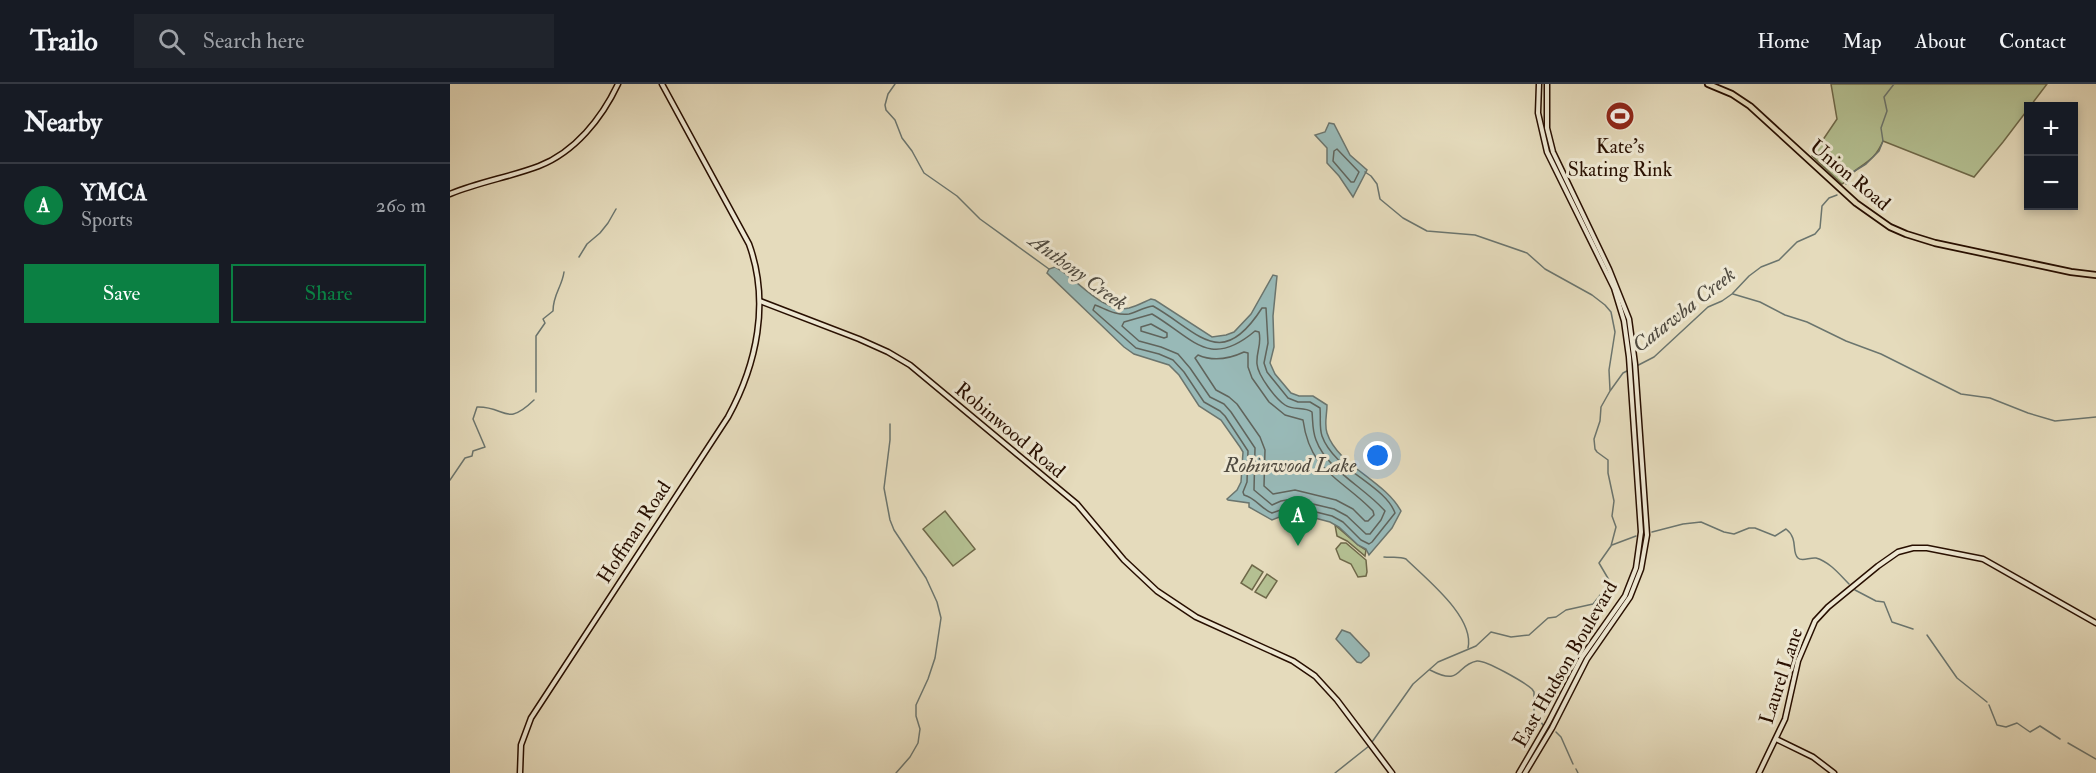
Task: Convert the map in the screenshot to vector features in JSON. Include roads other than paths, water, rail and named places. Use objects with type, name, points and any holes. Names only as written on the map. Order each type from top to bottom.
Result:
[{"type":"main road","points":[[450,194],[538,167],[559,156],[581,138],[593,124],[618,84]]},
{"type":"main road","points":[[662,84],[747,239],[758,270],[760,301]]},
{"type":"main road","name":"East Hudson Boulevard","points":[[1519,773],[1582,657],[1625,596],[1636,568],[1641,532],[1626,331],[1614,288],[1546,148],[1538,108],[1539,84]]},
{"type":"main road","name":"East Hudson Boulevard","points":[[1525,773],[1552,728],[1587,659],[1630,597],[1641,569],[1645,550],[1646,521],[1632,332],[1625,307],[1551,144],[1546,114],[1547,84]]},
{"type":"main road","name":"Union Road","points":[[1708,84],[1743,100],[1856,203],[1890,227],[1935,243],[2071,272],[2096,275]]},
{"type":"main road","name":"Robinwood Road","points":[[760,301],[868,343],[910,365],[1077,504],[1124,560],[1157,591],[1196,617],[1305,668],[1330,692],[1392,773]]},
{"type":"main road","name":"Hoffman Road","points":[[519,773],[523,739],[535,711],[732,408],[744,384],[754,351],[760,301]]},
{"type":"main road","name":"Laurel Lane","points":[[1760,773],[1785,719],[1802,649],[1815,621],[1894,554],[1905,550],[1927,548],[1983,559],[2096,623]]},
{"type":"main road","points":[[1776,739],[1813,757],[1834,773]]},
{"type":"water","points":[[1329,123],[1334,124],[1350,155],[1367,170],[1353,197],[1327,163],[1327,148],[1315,135],[1325,132]]},
{"type":"water","name":"Robinwood Lake","points":[[1055,267],[1109,306],[1129,308],[1151,299],[1155,300],[1212,337],[1234,332],[1251,314],[1273,275],[1277,276],[1273,316],[1274,347],[1270,363],[1275,374],[1291,393],[1299,396],[1313,396],[1327,405],[1326,430],[1333,445],[1351,464],[1384,490],[1401,511],[1392,528],[1369,555],[1366,549],[1330,522],[1292,512],[1272,520],[1249,507],[1249,503],[1228,500],[1241,482],[1243,452],[1221,420],[1199,406],[1179,375],[1169,365],[1134,354],[1124,347],[1047,273],[1049,269]]},
{"type":"water","points":[[1342,630],[1350,633],[1369,653],[1369,656],[1361,663],[1357,662],[1336,639]]},
{"type":"waterway","name":"Anthony Creek","points":[[895,84],[888,94],[886,110],[895,120],[902,138],[924,173],[957,196],[980,219],[1049,269]]},
{"type":"waterway","name":"Catawba Creek","points":[[1846,184],[1853,172],[1866,164],[1879,151],[1883,141],[1881,128],[1887,111],[1884,97],[1894,84]]},
{"type":"waterway","points":[[1365,172],[1377,184],[1380,199],[1403,218],[1427,231],[1475,235],[1527,253],[1545,269],[1592,295],[1605,305],[1611,312],[1615,332],[1609,370],[1610,390]]},
{"type":"waterway","name":"Catawba Creek","points":[[1372,742],[1413,684],[1438,662],[1476,646],[1491,632],[1511,637],[1529,635],[1548,618],[1556,617],[1566,610],[1593,604],[1609,584],[1599,563],[1611,546],[1616,527],[1612,516],[1614,501],[1608,473],[1608,460],[1597,452],[1594,439],[1600,421],[1601,407],[1610,391],[1623,373],[1654,357],[1708,307],[1732,294],[1761,267],[1779,260],[1797,242],[1815,234],[1820,228],[1822,206],[1829,198],[1837,195]]},
{"type":"waterway","points":[[579,257],[587,244],[608,223],[616,209]]},
{"type":"waterway","points":[[536,392],[536,336],[545,323],[543,319],[553,311],[554,300],[564,272]]},
{"type":"waterway","points":[[1733,294],[1760,302],[1785,315],[1881,354],[1961,394],[1990,398],[2055,421],[2096,417]]},
{"type":"waterway","points":[[450,480],[465,458],[472,456],[473,451],[485,447],[473,419],[477,407],[511,414],[517,413],[534,400]]},
{"type":"waterway","points":[[890,424],[884,488],[890,520],[894,530],[926,578],[937,602],[941,618],[935,658],[916,705],[916,716],[920,729],[918,743],[910,757],[896,773]]},
{"type":"waterway","points":[[1652,532],[1701,522],[1734,534],[1755,528],[1775,536],[1786,529],[1794,541],[1798,558],[1802,560],[1816,558],[1826,562],[1849,584]]},
{"type":"waterway","points":[[1612,545],[1636,536]]},
{"type":"waterway","name":"Anthony Creek","points":[[1384,557],[1406,559],[1447,599],[1464,624],[1468,636],[1468,648]]},
{"type":"waterway","points":[[1855,590],[1876,601],[1884,602],[1892,622],[1913,629]]},
{"type":"waterway","points":[[1927,635],[1957,678],[1987,702]]},
{"type":"waterway","points":[[1430,670],[1441,675],[1454,676],[1465,666],[1477,661],[1496,668],[1532,689],[1534,712],[1543,725]]},
{"type":"waterway","points":[[1989,705],[1997,725],[2006,727],[2017,723],[2030,732],[2040,726],[2060,739]]},
{"type":"waterway","points":[[1556,732],[1561,737],[1573,764]]},
{"type":"waterway","points":[[2068,743],[2096,759]]},
{"type":"waterway","name":"Catawba Creek","points":[[1335,773],[1369,746]]},
{"type":"waterway","points":[[1576,769],[1578,773]]},
{"type":"place","name":"Kate's Skating Rink","points":[[1620,116]]},
{"type":"place","name":"YMCA","points":[[1298,546]]}]
